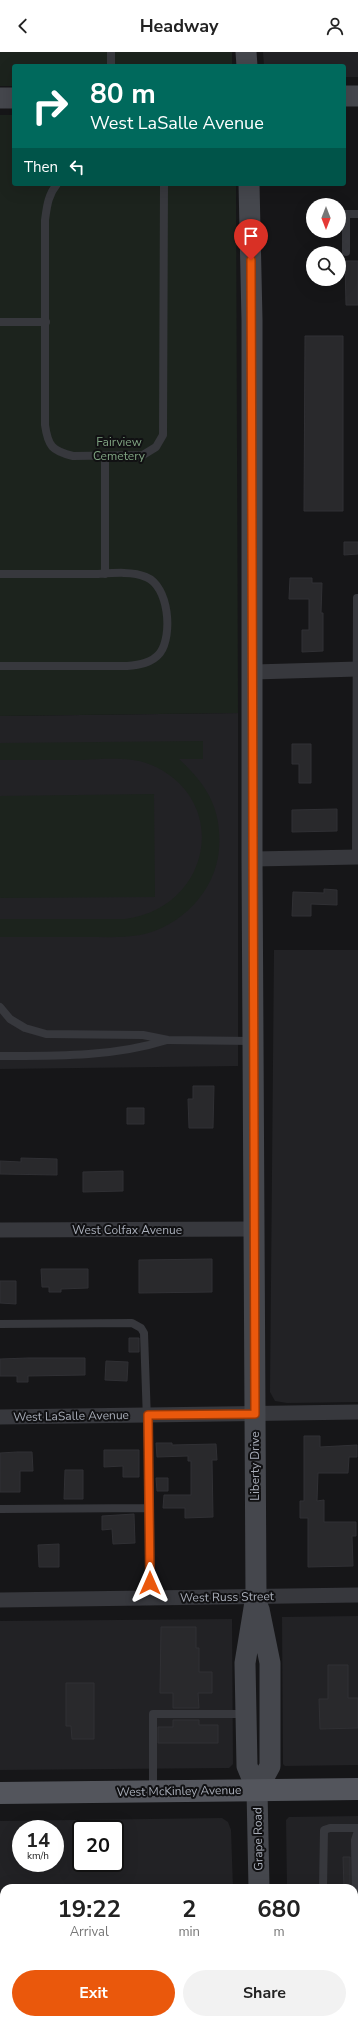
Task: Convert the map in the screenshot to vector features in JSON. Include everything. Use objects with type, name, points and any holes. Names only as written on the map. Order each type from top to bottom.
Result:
[{"type":"main road","name":"West McKinley Avenue","points":[[0,1793],[358,1790]]},
{"type":"street","points":[[246,52],[247,64]]},
{"type":"street","points":[[346,96],[358,96]]},
{"type":"street","points":[[0,98],[12,98]]},
{"type":"street","name":"Liberty Drive","points":[[249,186],[252,320],[252,859],[256,1596],[246,1663],[246,1714],[247,1766],[257,1790]]},
{"type":"street","points":[[253,672],[357,669]]},
{"type":"street","points":[[252,859],[357,857]]},
{"type":"street","name":"West Colfax Avenue","points":[[0,1230],[254,1229]]},
{"type":"street","name":"West LaSalle Avenue","points":[[0,1417],[358,1412]]},
{"type":"street","name":"West Russ Street","points":[[0,1600],[358,1595]]},
{"type":"street","name":"Liberty Drive","points":[[256,1596],[270,1663],[270,1766],[257,1790]]},
{"type":"street","name":"Grape Road","points":[[257,1790],[259,1884]]},
{"type":"lane","points":[[111,52],[111,64]]},
{"type":"lane","points":[[55,186],[51,191],[47,203],[45,220],[46,425],[47,439],[54,449],[73,456],[144,455],[156,447],[163,435],[164,186]]},
{"type":"lane","points":[[346,246],[346,214],[358,214]]},
{"type":"lane","points":[[0,322],[46,322]]},
{"type":"lane","points":[[105,456],[105,574]]},
{"type":"lane","points":[[0,574],[105,574],[145,576],[160,587],[166,606],[166,634],[161,652],[148,662],[127,666],[0,666]]},
{"type":"lane","points":[[357,598],[357,857]]},
{"type":"lane","points":[[0,1009],[10,1019],[25,1028],[46,1034],[144,1035],[168,1040],[253,1041]]},
{"type":"lane","points":[[0,1056],[103,1053],[144,1047],[168,1040]]},
{"type":"lane","points":[[0,1324],[136,1325],[141,1328],[145,1338],[148,1415],[150,1598]]},
{"type":"lane","points":[[0,1509],[150,1508]]},
{"type":"lane","points":[[153,1791],[152,1714],[246,1714]]},
{"type":"lane","points":[[323,1884],[323,1832],[327,1828],[358,1828]]},
{"type":"lane","points":[[355,1884],[355,1840],[358,1831]]},
{"type":"shaded area","points":[[263,52],[358,52],[358,77],[346,77],[346,64],[264,64]]},
{"type":"shaded area","points":[[238,713],[238,1066],[0,1069],[0,716]]},
{"type":"shaded area","points":[[274,950],[358,950],[358,1402],[287,1403],[275,1401],[270,1392]]},
{"type":"shaded area","points":[[358,1616],[358,1765],[285,1766],[283,1764],[282,1617]]},
{"type":"shaded area","points":[[232,1619],[233,1764],[229,1768],[0,1770],[0,1621]]},
{"type":"shaded area","points":[[358,1816],[358,1884],[287,1884],[286,1820],[289,1817]]},
{"type":"shaded area","points":[[222,1818],[228,1822],[231,1830],[233,1884],[0,1884],[0,1821],[12,1821],[12,1872],[64,1872],[64,1820],[72,1820],[72,1872],[124,1872],[124,1820],[74,1820]]},
{"type":"green space","points":[[0,52],[232,52],[232,64],[12,64],[12,86],[0,86]]},
{"type":"green space","name":"Fairview Cemetery","points":[[0,115],[12,115],[12,186],[236,186],[238,713],[0,716]]},
{"type":"green space","points":[[203,741],[203,759],[179,759],[205,788],[211,799],[218,822],[219,849],[216,864],[211,879],[194,905],[169,924],[155,931],[140,935],[127,937],[0,937],[0,919],[125,919],[153,911],[176,896],[191,877],[200,854],[201,829],[195,805],[180,784],[156,767],[139,761],[120,759],[0,760],[0,743]]},
{"type":"green space","points":[[154,794],[155,897],[0,898],[0,796]]},
{"type":"building","points":[[346,261],[358,261],[358,305],[346,305]]},
{"type":"building","points":[[305,336],[343,336],[343,511],[304,511]]},
{"type":"building","points":[[344,542],[358,542],[358,554],[344,555]]},
{"type":"building","points":[[290,578],[312,578],[312,583],[322,583],[321,613],[323,613],[323,651],[302,652],[302,630],[309,630],[309,599],[289,599]]},
{"type":"building","points":[[292,744],[311,744],[311,783],[299,783],[299,764],[292,764]]},
{"type":"building","points":[[337,809],[337,831],[292,832],[292,810]]},
{"type":"building","points":[[324,889],[337,890],[337,905],[311,904],[311,916],[292,916],[293,892],[324,893]]},
{"type":"building","points":[[193,1086],[214,1086],[213,1128],[189,1128],[188,1099],[193,1099]]},
{"type":"building","points":[[127,1108],[144,1108],[144,1124],[127,1124]]},
{"type":"building","points":[[21,1158],[57,1159],[57,1175],[0,1174],[0,1161],[21,1162]]},
{"type":"building","points":[[123,1171],[123,1191],[83,1192],[83,1172]]},
{"type":"building","points":[[212,1259],[212,1292],[139,1293],[139,1260]]},
{"type":"building","points":[[41,1269],[88,1269],[88,1288],[61,1289],[61,1292],[49,1292],[49,1287],[42,1287]]},
{"type":"building","points":[[0,1281],[16,1281],[16,1304],[0,1303]]},
{"type":"building","points":[[129,1338],[139,1338],[139,1352],[129,1352]]},
{"type":"building","points":[[85,1358],[85,1375],[28,1376],[28,1382],[17,1382],[17,1376],[0,1376],[0,1359]]},
{"type":"building","points":[[106,1361],[128,1362],[127,1381],[105,1380]]},
{"type":"building","points":[[304,1436],[320,1436],[320,1447],[357,1445],[357,1457],[349,1457],[348,1473],[318,1473],[317,1501],[324,1500],[324,1522],[356,1522],[356,1536],[352,1536],[353,1566],[308,1567],[308,1518],[300,1518],[300,1501],[304,1501]]},
{"type":"building","points":[[156,1443],[172,1443],[172,1445],[216,1444],[217,1460],[212,1460],[213,1517],[185,1518],[185,1508],[163,1508],[164,1495],[191,1495],[191,1461],[188,1461],[188,1456],[157,1457]]},
{"type":"building","points":[[104,1450],[139,1450],[139,1477],[123,1477],[123,1466],[104,1467]]},
{"type":"building","points":[[32,1452],[33,1471],[20,1471],[20,1492],[0,1492],[0,1453]]},
{"type":"building","points":[[65,1470],[83,1470],[83,1499],[64,1499]]},
{"type":"building","points":[[156,1478],[168,1478],[168,1491],[157,1491]]},
{"type":"building","points":[[134,1514],[135,1543],[113,1544],[112,1529],[102,1530],[102,1516]]},
{"type":"building","points":[[59,1544],[59,1567],[39,1567],[38,1545]]},
{"type":"building","points":[[161,1627],[196,1627],[196,1648],[199,1648],[199,1672],[212,1672],[212,1693],[198,1693],[199,1708],[173,1708],[173,1693],[160,1693]]},
{"type":"building","points":[[328,1665],[348,1665],[348,1698],[358,1698],[358,1728],[320,1729],[319,1699],[328,1699]]},
{"type":"building","points":[[66,1683],[94,1683],[94,1739],[72,1739],[71,1726],[66,1726]]},
{"type":"building","points":[[173,1720],[199,1720],[199,1725],[218,1725],[218,1743],[158,1743],[158,1727],[173,1727]]},
{"type":"building","points":[[343,1857],[350,1857],[350,1884],[344,1884]]},
{"type":"route","points":[[150,1583],[148,1415],[255,1414],[251,260]]}]
